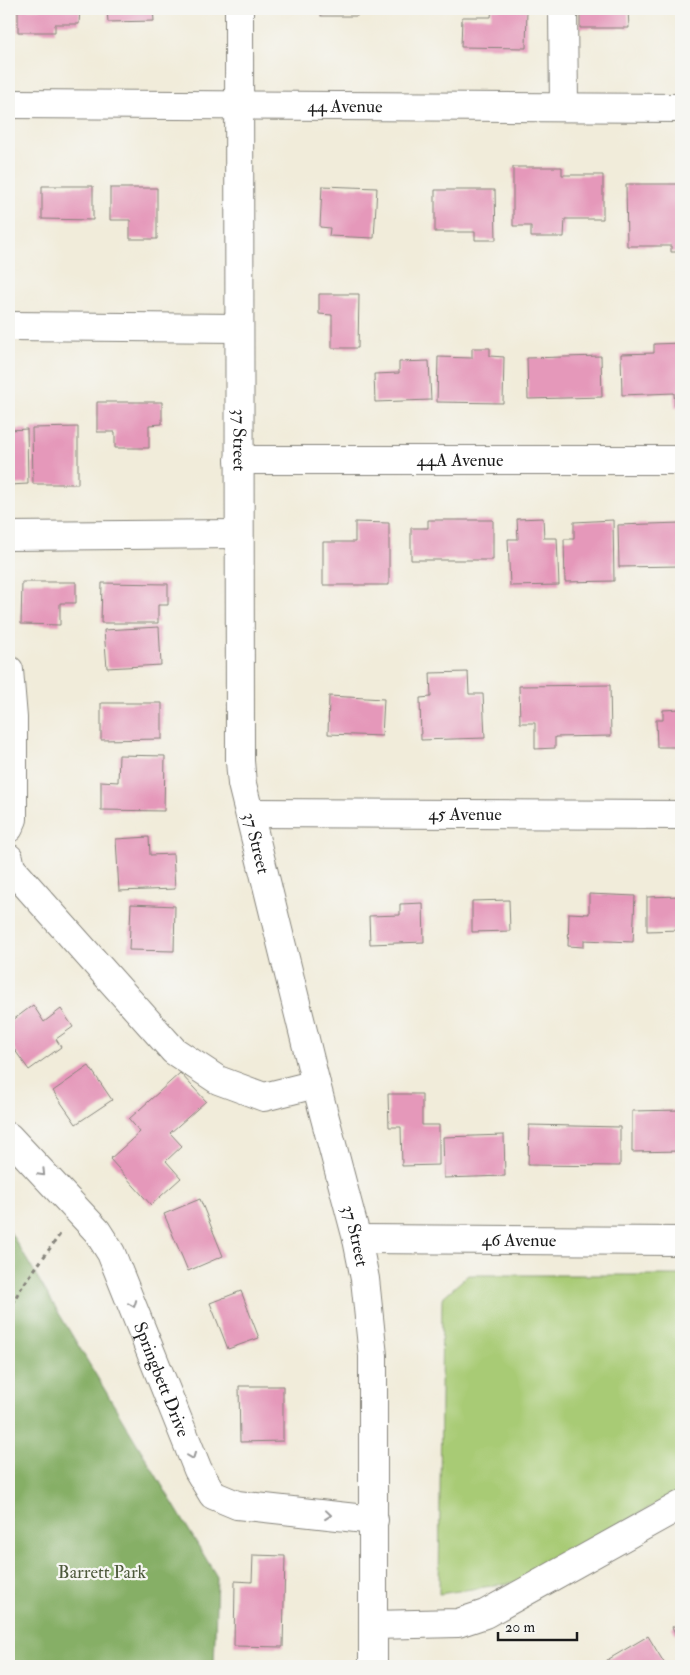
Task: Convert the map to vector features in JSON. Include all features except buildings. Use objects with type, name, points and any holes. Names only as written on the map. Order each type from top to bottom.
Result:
[{"type":"street","name":"37 Street","points":[[239,9],[239,750],[242,784],[316,1084],[357,1239],[365,1279],[373,1356],[373,1666]]},
{"type":"street","points":[[563,9],[564,107]]},
{"type":"street","name":"44 Avenue","points":[[9,104],[681,108]]},
{"type":"street","points":[[9,326],[239,328]]},
{"type":"street","name":"44A Avenue","points":[[239,460],[681,460]]},
{"type":"street","points":[[9,536],[239,534]]},
{"type":"street","points":[[9,670],[12,718],[12,820],[9,828]]},
{"type":"street","name":"45 Avenue","points":[[250,813],[681,815]]},
{"type":"street","points":[[9,858],[11,868],[174,1051],[218,1080],[264,1097],[316,1084]]},
{"type":"street","name":"Springbett Drive","points":[[9,1137],[97,1232],[120,1271],[198,1470],[213,1494],[237,1505],[374,1520]]},
{"type":"street","name":"46 Avenue","points":[[357,1239],[681,1242]]},
{"type":"street","points":[[373,1625],[458,1623],[471,1620],[681,1505]]},
{"type":"path","points":[[9,1311],[19,1291],[78,1210]]},
{"type":"green space","name":"Barrett Park","points":[[9,1230],[217,1577],[214,1666],[9,1666]]},
{"type":"green space","points":[[468,1275],[681,1275],[681,1490],[517,1582],[439,1594],[442,1298]]}]
